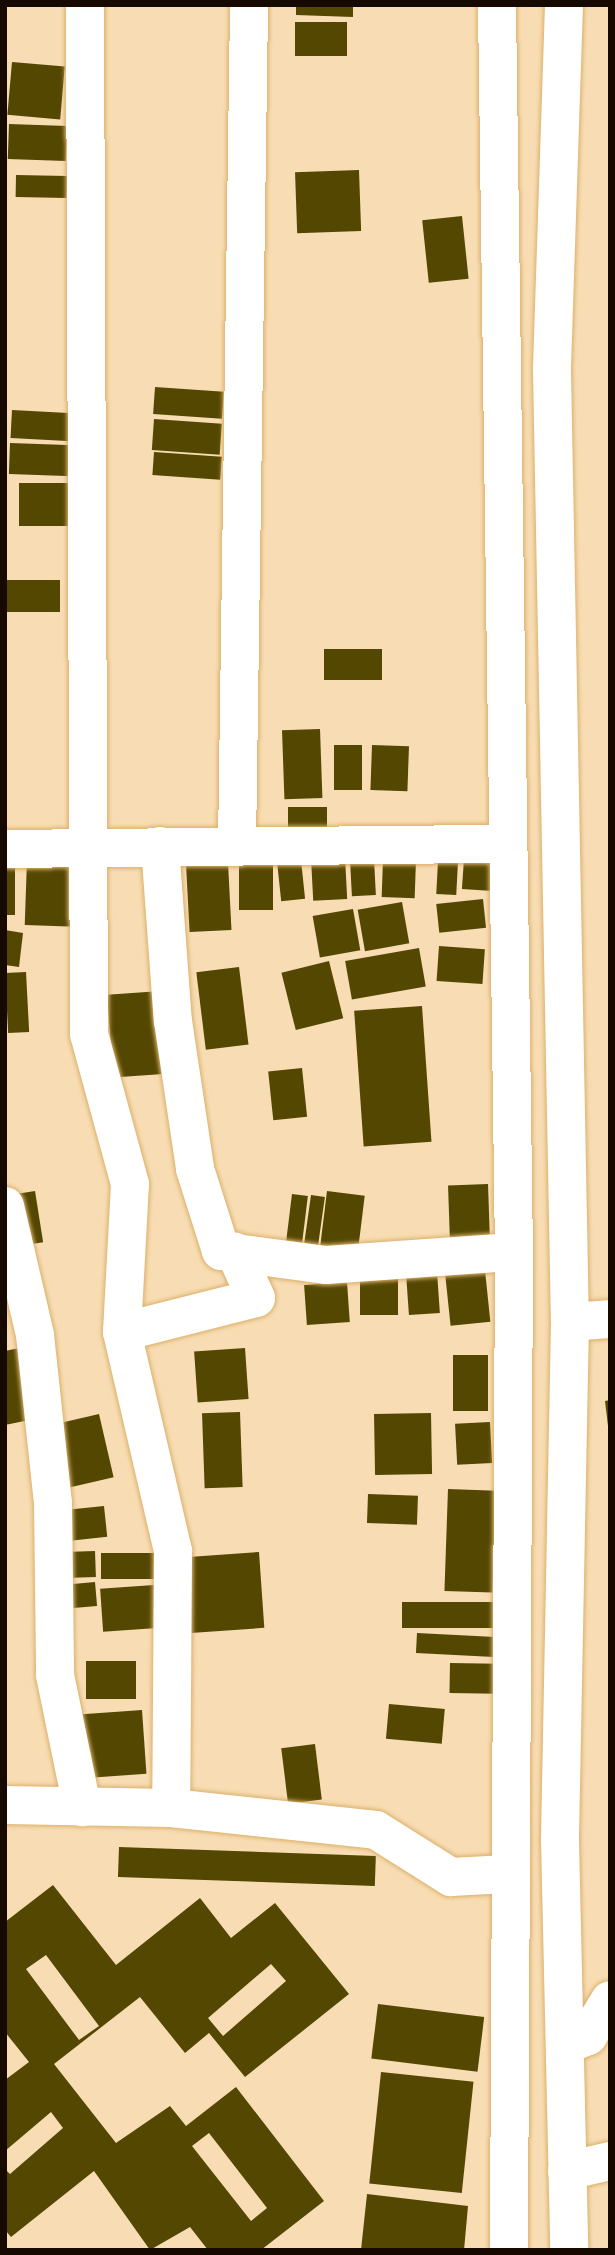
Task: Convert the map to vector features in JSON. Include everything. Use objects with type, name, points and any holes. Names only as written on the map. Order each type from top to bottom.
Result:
[{"type":"street","points":[[85,5],[91,280],[87,849],[89,1034],[130,1184],[122,1332],[173,1551],[171,1808]]},
{"type":"street","points":[[237,846],[249,5]]},
{"type":"street","points":[[497,5],[504,844],[514,1252],[506,1874],[509,2250]]},
{"type":"street","points":[[564,5],[552,371],[570,1322],[559,1840],[588,2038],[567,2171],[569,2250]]},
{"type":"street","points":[[5,849],[504,844]]},
{"type":"street","points":[[160,846],[173,1021],[195,1169],[221,1251],[326,1265],[514,1252]]},
{"type":"street","points":[[5,1206],[35,1335],[53,1503],[55,1675],[82,1807]]},
{"type":"street","points":[[122,1332],[256,1298],[235,1252]]},
{"type":"street","points":[[570,1322],[610,1319]]},
{"type":"street","points":[[5,1805],[171,1808],[376,1829],[451,1877],[506,1874]]},
{"type":"street","points":[[588,2038],[610,2000]]},
{"type":"street","points":[[567,2171],[610,2161]]},
{"type":"building","points":[[296,5],[353,5],[353,17],[296,15]]},
{"type":"building","points":[[295,22],[347,22],[347,56],[295,56]]},
{"type":"building","points":[[12,62],[65,67],[60,119],[7,115]]},
{"type":"building","points":[[9,124],[67,126],[66,161],[8,159]]},
{"type":"building","points":[[359,170],[361,231],[297,233],[295,172]]},
{"type":"building","points":[[16,175],[67,176],[67,198],[16,197]]},
{"type":"building","points":[[462,216],[469,279],[429,283],[422,220]]},
{"type":"building","points":[[155,387],[224,392],[222,419],[153,414]]},
{"type":"building","points":[[12,410],[78,413],[76,441],[11,438]]},
{"type":"building","points":[[154,419],[222,424],[220,455],[152,450]]},
{"type":"building","points":[[10,443],[81,445],[80,476],[9,474]]},
{"type":"building","points":[[154,452],[222,457],[220,480],[152,475]]},
{"type":"building","points":[[19,483],[74,483],[74,526],[19,526]]},
{"type":"building","points":[[5,580],[60,580],[60,612],[5,612]]},
{"type":"building","points":[[324,649],[382,649],[382,680],[324,680]]},
{"type":"building","points":[[320,729],[322,798],[284,799],[282,730]]},
{"type":"building","points":[[334,745],[362,745],[362,790],[334,790]]},
{"type":"building","points":[[372,745],[409,746],[407,791],[370,790]]},
{"type":"building","points":[[288,807],[327,807],[327,845],[288,845]]},
{"type":"building","points":[[345,857],[347,899],[313,901],[311,859]]},
{"type":"building","points":[[374,859],[376,895],[352,896],[350,860]]},
{"type":"building","points":[[383,859],[416,860],[415,898],[382,897]]},
{"type":"building","points":[[464,859],[495,861],[493,891],[462,889]]},
{"type":"building","points":[[27,860],[78,862],[76,927],[25,925]]},
{"type":"building","points":[[239,860],[273,860],[273,910],[239,910]]},
{"type":"building","points":[[301,860],[305,899],[281,901],[277,863]]},
{"type":"building","points":[[438,861],[458,862],[456,895],[436,894]]},
{"type":"building","points":[[5,862],[15,862],[15,915],[5,915]]},
{"type":"building","points":[[228,863],[232,930],[190,932],[186,865]]},
{"type":"building","points":[[483,899],[486,928],[439,933],[436,904]]},
{"type":"building","points":[[402,902],[409,943],[365,951],[358,910]]},
{"type":"building","points":[[353,909],[360,950],[320,957],[313,916]]},
{"type":"building","points":[[5,930],[23,933],[19,967],[5,965]]},
{"type":"building","points":[[439,946],[485,949],[482,984],[437,981]]},
{"type":"building","points":[[419,948],[426,986],[352,999],[345,961]]},
{"type":"building","points":[[329,961],[343,1018],[296,1030],[281,973]]},
{"type":"building","points":[[239,967],[249,1044],[206,1050],[196,972]]},
{"type":"building","points":[[26,972],[29,1032],[8,1033],[5,973]]},
{"type":"building","points":[[161,991],[167,1074],[113,1078],[107,995]]},
{"type":"building","points":[[422,1006],[431,1142],[364,1146],[354,1011]]},
{"type":"building","points":[[302,1068],[307,1117],[273,1120],[268,1072]]},
{"type":"building","points":[[488,1184],[490,1238],[450,1239],[448,1185]]},
{"type":"building","points":[[35,1191],[43,1242],[19,1246],[11,1195]]},
{"type":"building","points":[[327,1191],[365,1196],[357,1256],[320,1252]]},
{"type":"building","points":[[292,1194],[308,1196],[302,1248],[286,1246]]},
{"type":"building","points":[[311,1195],[325,1197],[317,1251],[303,1249]]},
{"type":"building","points":[[484,1261],[490,1322],[451,1326],[444,1265]]},
{"type":"building","points":[[360,1271],[398,1271],[398,1315],[360,1315]]},
{"type":"building","points":[[437,1272],[440,1313],[409,1315],[406,1274]]},
{"type":"building","points":[[347,1282],[350,1322],[307,1325],[304,1285]]},
{"type":"building","points":[[24,1347],[39,1418],[5,1425],[5,1351]]},
{"type":"building","points":[[245,1348],[249,1399],[198,1402],[194,1352]]},
{"type":"building","points":[[453,1355],[488,1355],[488,1411],[453,1411]]},
{"type":"building","points":[[610,1400],[610,1426],[608,1426],[605,1401]]},
{"type":"building","points":[[240,1412],[243,1487],[205,1488],[202,1413]]},
{"type":"building","points":[[431,1413],[432,1474],[375,1475],[374,1414]]},
{"type":"building","points":[[99,1414],[114,1477],[64,1489],[49,1425]]},
{"type":"building","points":[[490,1422],[492,1463],[457,1465],[455,1424]]},
{"type":"building","points":[[448,1489],[496,1491],[492,1593],[444,1591]]},
{"type":"building","points":[[368,1494],[418,1496],[417,1525],[367,1523]]},
{"type":"building","points":[[104,1506],[107,1537],[63,1541],[60,1511]]},
{"type":"building","points":[[95,1551],[96,1577],[58,1578],[57,1552]]},
{"type":"building","points":[[259,1552],[264,1628],[183,1633],[178,1558]]},
{"type":"building","points":[[101,1553],[165,1553],[165,1579],[101,1579]]},
{"type":"building","points":[[95,1582],[97,1606],[61,1609],[59,1585]]},
{"type":"building","points":[[154,1585],[157,1628],[103,1632],[100,1589]]},
{"type":"building","points":[[402,1602],[501,1602],[501,1628],[402,1628]]},
{"type":"building","points":[[417,1633],[505,1638],[504,1658],[416,1653]]},
{"type":"building","points":[[86,1661],[136,1661],[136,1699],[86,1699]]},
{"type":"building","points":[[450,1663],[497,1664],[496,1694],[449,1693]]},
{"type":"building","points":[[389,1704],[445,1709],[442,1744],[386,1739]]},
{"type":"building","points":[[142,1710],[146,1774],[87,1778],[82,1714]]},
{"type":"building","points":[[315,1744],[322,1800],[288,1804],[281,1748]]},
{"type":"building","points":[[119,1847],[376,1856],[375,1886],[118,1877]]},
{"type":"building","points":[[53,1885],[116,1965],[200,1898],[231,1938],[275,1903],[349,1994],[245,2077],[209,2033],[185,2053],[140,1997],[54,2064],[116,2143],[170,2106],[186,2126],[236,2087],[324,2201],[261,2250],[208,2250],[190,2227],[150,2250],[94,2171],[11,2237],[5,2230],[5,2169],[10,2174],[63,2128],[51,2112],[5,2151],[5,2080],[29,2062],[5,2032],[5,1922]],"holes":[[[46,1955],[99,2026],[79,2040],[26,1969]],[[271,1964],[286,1981],[223,2036],[208,2018]],[[209,2133],[267,2208],[251,2221],[192,2146]]]},
{"type":"building","points":[[378,2004],[484,2017],[477,2072],[371,2059]]},
{"type":"building","points":[[381,2072],[473,2082],[462,2193],[369,2183]]},
{"type":"building","points":[[367,2194],[468,2206],[464,2250],[361,2250]]}]
